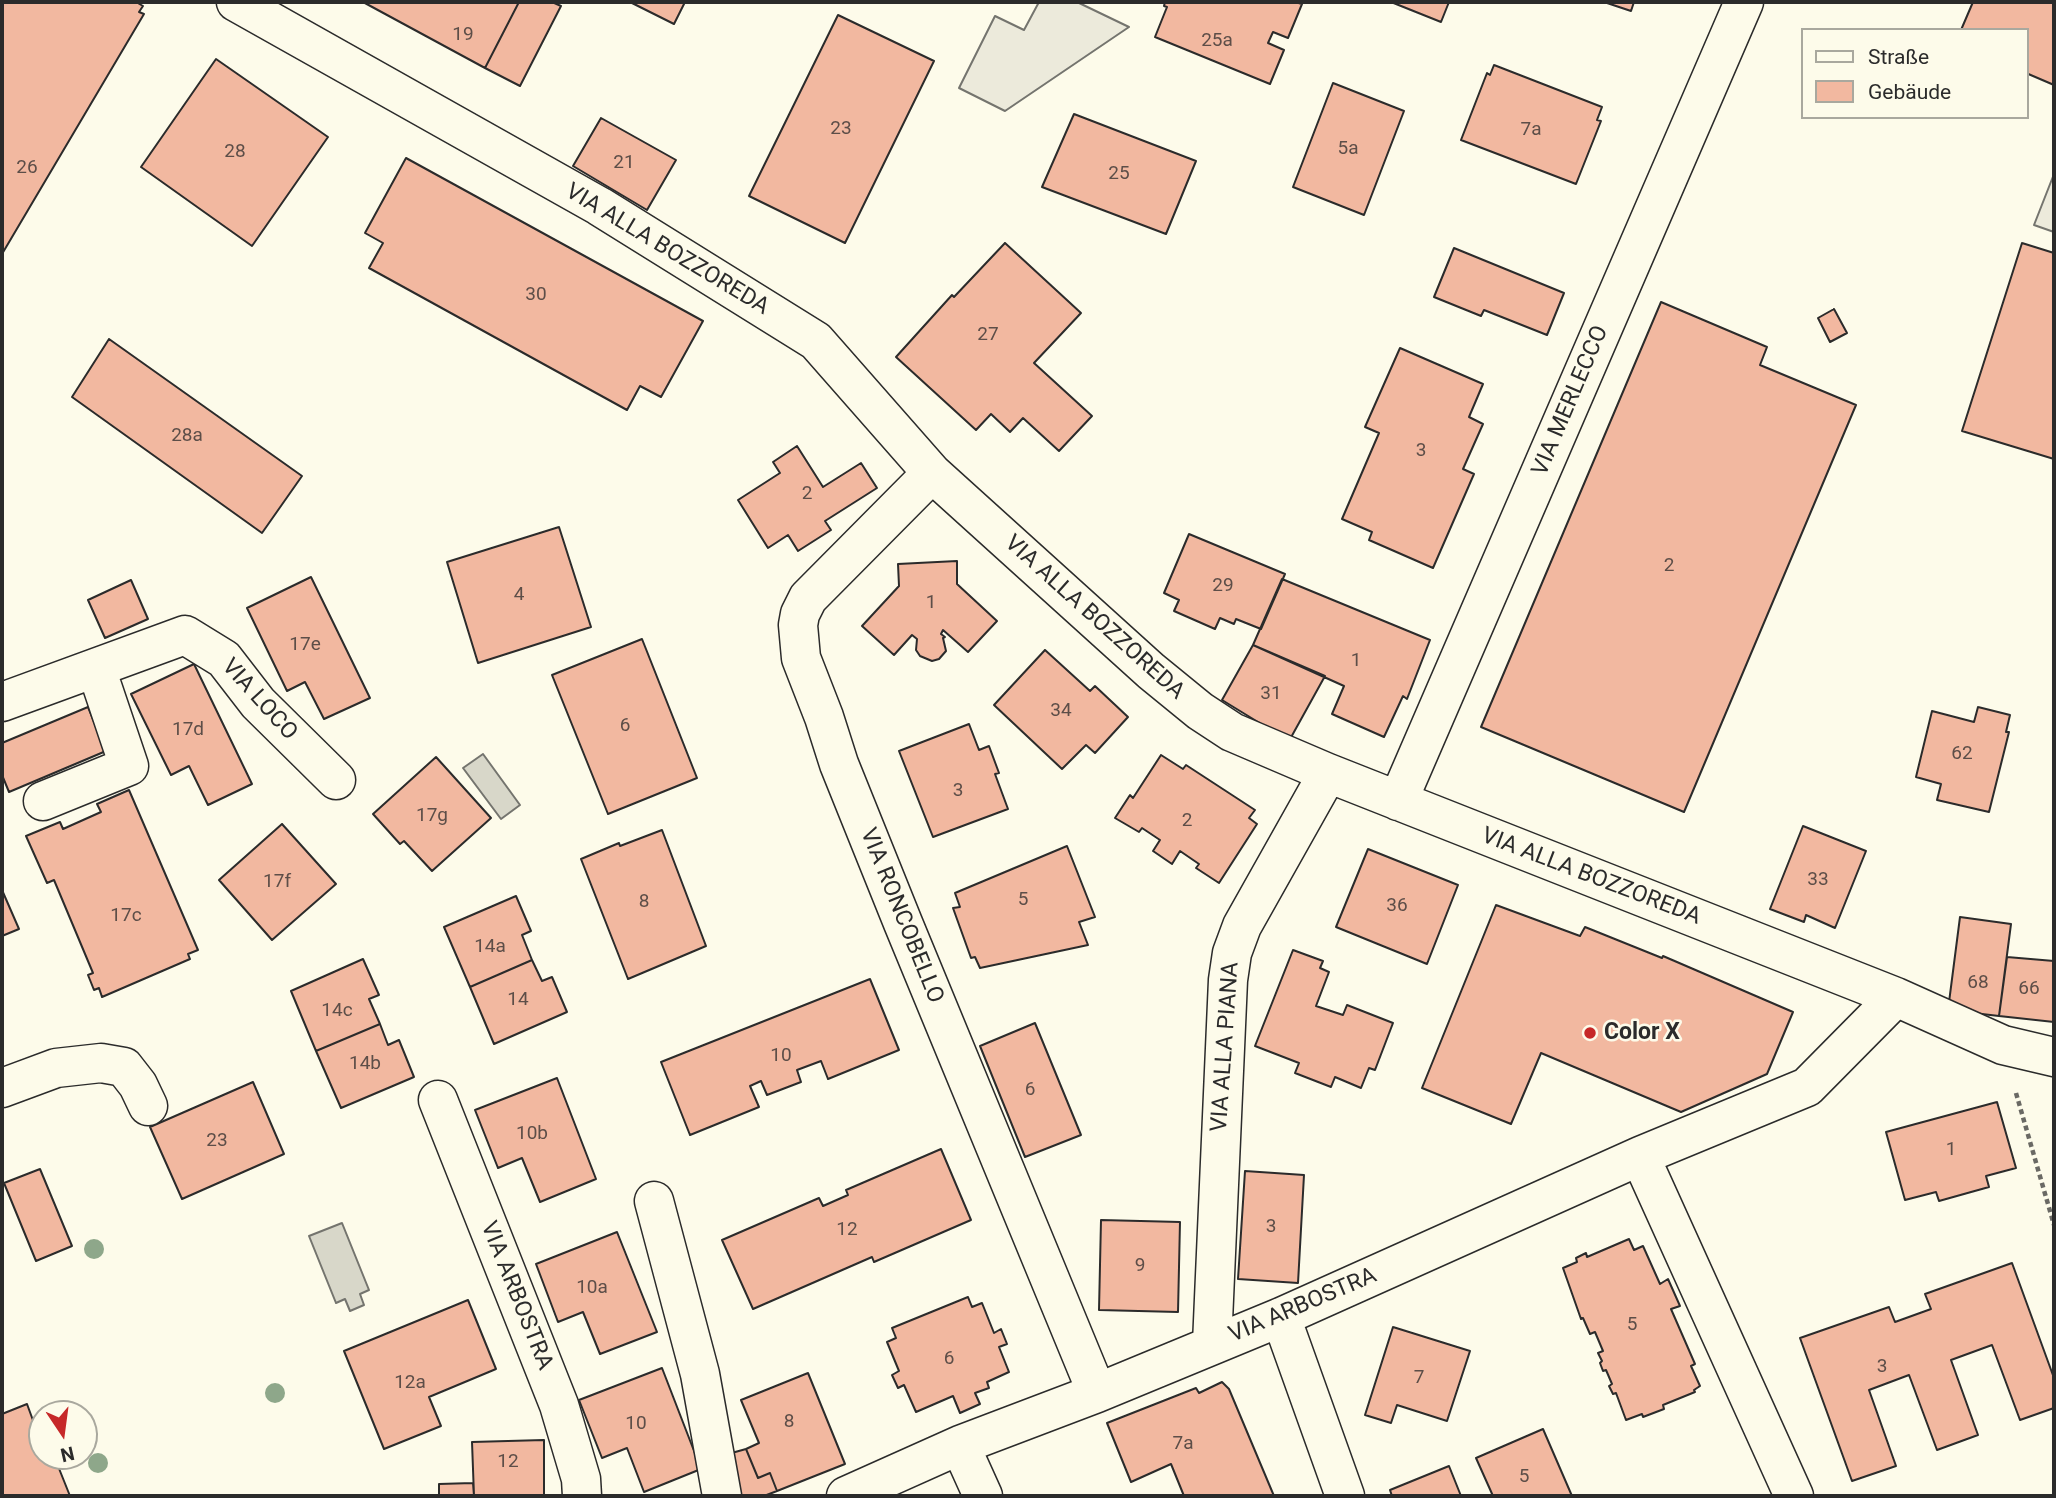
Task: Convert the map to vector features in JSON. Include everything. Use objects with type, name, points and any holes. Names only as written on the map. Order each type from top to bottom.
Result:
[{"type":"street","name":"VIA ALLA BOZZOREDA","points":[[236,2],[599,206],[816,341],[932,473],[1151,671],[1200,711],[1232,732],[1398,801],[1896,997],[2003,1045],[2054,1057]]},
{"type":"street","name":"VIA MERLECCO","points":[[1398,801],[1744,2]]},
{"type":"street","name":"VIA RONCOBELLO","points":[[932,473],[808,598],[798,625],[801,658],[839,764],[903,923],[1097,1393]]},
{"type":"street","name":"VIA LOCO","points":[[2,702],[185,635],[224,659],[258,703],[336,780]]},
{"type":"street","points":[[43,800],[129,766],[96,668]]},
{"type":"street","name":"VIA ALLA PIANA","points":[[1212,1344],[1231,953],[1241,926],[1328,773]]},
{"type":"street","name":"VIA ARBOSTRA","points":[[846,1496],[960,1445],[1097,1393],[1281,1317],[1640,1156],[1807,1087],[1896,997]]},
{"type":"street","points":[[2,1088],[56,1068],[101,1063],[124,1067],[138,1084],[148,1106]]},
{"type":"street","name":"VIA ARBOSTRA","points":[[438,1100],[559,1405],[581,1479],[582,1496]]},
{"type":"street","points":[[1640,1156],[1794,1496]]},
{"type":"street","points":[[654,1201],[700,1374],[722,1496]]},
{"type":"street","points":[[1281,1317],[1345,1496]]},
{"type":"street","points":[[960,1445],[983,1496]]},
{"type":"path","points":[[2003,1045],[2054,1225]]},
{"type":"shaded area","points":[[1039,2],[1077,2],[1129,27],[1005,111],[959,88],[995,16],[1024,30]]},
{"type":"shaded area","points":[[2054,174],[2054,232],[2034,225]]},
{"type":"shaded area","points":[[483,754],[520,805],[501,819],[463,768]]},
{"type":"shaded area","points":[[342,1223],[369,1290],[360,1294],[364,1305],[350,1311],[345,1299],[336,1303],[309,1236]]},
{"type":"building","points":[[2,2],[136,2],[143,6],[139,12],[144,14],[2,254]]},
{"type":"building","points":[[363,2],[519,2],[485,68]]},
{"type":"building","points":[[519,2],[552,2],[561,6],[520,86],[485,68]]},
{"type":"building","points":[[630,2],[685,2],[674,24]]},
{"type":"building","points":[[1165,2],[1302,4],[1288,38],[1273,32],[1268,43],[1284,50],[1270,84],[1155,37],[1167,7],[1164,6]]},
{"type":"building","points":[[1391,2],[1449,2],[1441,22]]},
{"type":"building","points":[[1604,2],[1634,2],[1631,11]]},
{"type":"building","points":[[1973,2],[2054,2],[2054,85],[2028,74],[2028,28],[1962,28]]},
{"type":"building","points":[[838,15],[934,61],[845,243],[749,196]]},
{"type":"building","points":[[216,59],[328,137],[252,246],[141,167]]},
{"type":"building","points":[[1494,65],[1602,107],[1597,120],[1601,121],[1576,184],[1461,140],[1487,73],[1490,75]]},
{"type":"building","points":[[1333,83],[1404,111],[1364,215],[1293,187]]},
{"type":"building","points":[[1074,114],[1196,161],[1166,234],[1042,187]]},
{"type":"building","points":[[601,118],[676,160],[647,210],[573,166]]},
{"type":"building","points":[[406,158],[703,321],[661,397],[640,386],[627,410],[369,268],[383,243],[365,233]]},
{"type":"building","points":[[1005,243],[1081,313],[1034,363],[1092,416],[1059,451],[1023,418],[1010,432],[991,414],[976,430],[896,357],[952,295],[954,297]]},
{"type":"building","points":[[2022,243],[2054,253],[2054,459],[1962,431]]},
{"type":"building","points":[[1454,248],[1564,293],[1547,335],[1484,310],[1481,316],[1434,297]]},
{"type":"building","points":[[1661,302],[1767,347],[1760,365],[1856,405],[1684,812],[1481,727]]},
{"type":"building","points":[[1834,309],[1847,333],[1830,342],[1818,318]]},
{"type":"building","points":[[109,339],[302,476],[262,533],[72,397]]},
{"type":"building","points":[[1400,348],[1483,384],[1469,417],[1483,424],[1463,469],[1474,474],[1433,568],[1369,540],[1372,532],[1342,519],[1379,433],[1365,427]]},
{"type":"building","points":[[797,446],[823,487],[861,463],[877,488],[825,521],[831,530],[798,551],[788,535],[768,548],[738,500],[780,473],[773,462]]},
{"type":"building","points":[[559,527],[591,627],[478,663],[447,562]]},
{"type":"building","points":[[1189,534],[1285,574],[1261,629],[1236,619],[1234,624],[1220,618],[1215,629],[1174,611],[1179,600],[1164,593]]},
{"type":"building","points":[[957,561],[957,584],[997,621],[968,652],[943,630],[941,634],[945,637],[946,651],[939,659],[932,661],[920,656],[916,650],[917,639],[912,635],[894,655],[862,626],[899,586],[898,564]]},
{"type":"building","points":[[311,577],[370,698],[324,719],[305,682],[287,691],[247,608]]},
{"type":"building","points":[[1282,579],[1430,640],[1407,699],[1403,696],[1384,737],[1332,714],[1344,686],[1253,645]]},
{"type":"building","points":[[131,580],[148,619],[105,638],[88,600]]},
{"type":"building","points":[[642,639],[697,778],[608,814],[552,675]]},
{"type":"building","points":[[1253,645],[1325,676],[1289,741],[1222,700]]},
{"type":"building","points":[[1045,650],[1090,691],[1095,686],[1128,717],[1095,753],[1086,745],[1062,769],[994,705]]},
{"type":"building","points":[[194,664],[252,784],[208,805],[189,766],[171,775],[131,694]]},
{"type":"building","points":[[88,707],[106,751],[9,792],[2,775],[2,743]]},
{"type":"building","points":[[1978,707],[2010,715],[2006,732],[2009,732],[1989,812],[1937,800],[1941,784],[1916,777],[1932,711],[1974,722]]},
{"type":"building","points":[[969,724],[979,750],[989,746],[999,773],[995,774],[1008,809],[933,837],[899,751]]},
{"type":"building","points":[[1161,755],[1183,769],[1186,765],[1255,810],[1249,818],[1257,824],[1219,883],[1196,868],[1199,864],[1180,851],[1172,864],[1153,851],[1160,840],[1142,828],[1139,832],[1115,818],[1130,795],[1133,798]]},
{"type":"building","points":[[436,757],[491,818],[432,871],[404,841],[400,844],[373,814]]},
{"type":"building","points":[[129,790],[198,950],[188,954],[190,959],[102,997],[99,988],[94,990],[88,975],[93,973],[54,880],[47,883],[26,836],[60,822],[63,829],[101,812],[97,804]]},
{"type":"building","points":[[282,824],[336,884],[272,940],[219,880]]},
{"type":"building","points":[[1803,826],[1866,851],[1835,928],[1806,915],[1804,922],[1770,909]]},
{"type":"building","points":[[662,830],[706,946],[628,979],[581,859],[619,843],[620,846]]},
{"type":"building","points":[[1067,846],[1095,917],[1079,922],[1088,945],[980,968],[975,957],[971,958],[953,908],[960,907],[955,893]]},
{"type":"building","points":[[1368,849],[1458,885],[1427,964],[1336,927]]},
{"type":"building","points":[[2,890],[19,929],[2,936]]},
{"type":"building","points":[[516,896],[531,931],[522,935],[532,960],[470,987],[444,927]]},
{"type":"building","points":[[1496,905],[1580,936],[1585,927],[1662,958],[1663,956],[1793,1012],[1767,1074],[1681,1112],[1541,1053],[1511,1124],[1422,1088]]},
{"type":"building","points":[[1960,917],[2011,924],[1999,1016],[1948,1010]]},
{"type":"building","points":[[1293,950],[1323,961],[1320,968],[1329,972],[1316,1006],[1343,1015],[1347,1005],[1393,1023],[1375,1070],[1369,1068],[1361,1088],[1335,1077],[1331,1087],[1295,1073],[1299,1063],[1255,1046]]},
{"type":"building","points":[[2007,957],[2054,961],[2054,1022],[1999,1016]]},
{"type":"building","points":[[363,959],[379,995],[369,999],[380,1024],[316,1051],[291,991]]},
{"type":"building","points":[[532,960],[542,981],[552,977],[567,1012],[494,1044],[470,987]]},
{"type":"building","points":[[870,979],[899,1050],[828,1079],[821,1061],[797,1070],[801,1082],[767,1095],[761,1081],[750,1086],[759,1107],[690,1135],[661,1062]]},
{"type":"building","points":[[1035,1023],[1081,1135],[1025,1157],[980,1046]]},
{"type":"building","points":[[380,1024],[388,1045],[399,1040],[414,1077],[341,1108],[316,1051]]},
{"type":"building","points":[[557,1078],[596,1179],[540,1202],[522,1158],[498,1168],[475,1110]]},
{"type":"building","points":[[253,1082],[284,1154],[182,1199],[150,1127]]},
{"type":"building","points":[[1997,1102],[2016,1168],[1986,1176],[1989,1187],[1939,1201],[1936,1192],[1905,1200],[1886,1132]]},
{"type":"building","points":[[941,1149],[971,1220],[874,1262],[872,1257],[753,1309],[722,1240],[819,1198],[823,1206],[848,1195],[846,1190]]},
{"type":"building","points":[[40,1169],[72,1246],[36,1261],[4,1183]]},
{"type":"building","points":[[1245,1171],[1304,1175],[1298,1283],[1238,1279]]},
{"type":"building","points":[[1101,1220],[1180,1222],[1178,1312],[1099,1310]]},
{"type":"building","points":[[617,1232],[657,1332],[600,1354],[583,1312],[558,1322],[536,1264]]},
{"type":"building","points":[[1629,1239],[1634,1250],[1643,1246],[1660,1284],[1668,1279],[1680,1306],[1671,1309],[1695,1364],[1691,1366],[1700,1386],[1695,1392],[1663,1405],[1664,1409],[1626,1420],[1616,1393],[1613,1394],[1609,1386],[1612,1384],[1606,1370],[1603,1371],[1600,1363],[1602,1361],[1598,1353],[1603,1351],[1595,1332],[1590,1334],[1583,1318],[1581,1319],[1563,1268],[1577,1262],[1576,1258],[1586,1253],[1587,1257]]},
{"type":"building","points":[[2012,1263],[2054,1378],[2054,1408],[2020,1420],[1992,1345],[1951,1360],[1978,1435],[1937,1450],[1909,1375],[1869,1390],[1896,1466],[1852,1481],[1800,1338],[1889,1307],[1895,1322],[1931,1309],[1925,1294]]},
{"type":"building","points":[[968,1297],[972,1307],[982,1303],[994,1333],[1001,1329],[1007,1344],[999,1347],[1009,1372],[987,1382],[989,1388],[975,1393],[980,1404],[960,1413],[953,1396],[916,1412],[904,1385],[898,1388],[892,1375],[899,1371],[887,1342],[896,1338],[892,1328]]},
{"type":"building","points":[[468,1300],[496,1369],[429,1397],[441,1426],[384,1449],[344,1351]]},
{"type":"building","points":[[1393,1327],[1470,1351],[1447,1421],[1397,1405],[1391,1423],[1365,1415]]},
{"type":"building","points":[[662,1368],[701,1469],[644,1492],[627,1448],[602,1458],[579,1400]]},
{"type":"building","points":[[808,1373],[845,1464],[777,1491],[770,1473],[758,1478],[746,1449],[759,1443],[741,1400]]},
{"type":"building","points":[[1222,1382],[1229,1389],[1274,1496],[1184,1496],[1171,1464],[1131,1482],[1107,1423],[1196,1388],[1199,1393]]},
{"type":"building","points":[[27,1404],[28,1470],[60,1470],[70,1496],[2,1496],[2,1414]]},
{"type":"building","points":[[1543,1429],[1572,1496],[1493,1496],[1476,1458]]},
{"type":"building","points":[[544,1440],[544,1496],[474,1496],[472,1442]]},
{"type":"building","points":[[746,1449],[758,1478],[770,1473],[777,1491],[764,1496],[736,1496],[728,1454]]},
{"type":"building","points":[[1449,1466],[1461,1496],[1392,1496],[1390,1490]]},
{"type":"building","points":[[473,1483],[474,1496],[439,1496],[439,1484]]},
{"type":"place","name":"Color X","points":[[1590,1033]]}]
